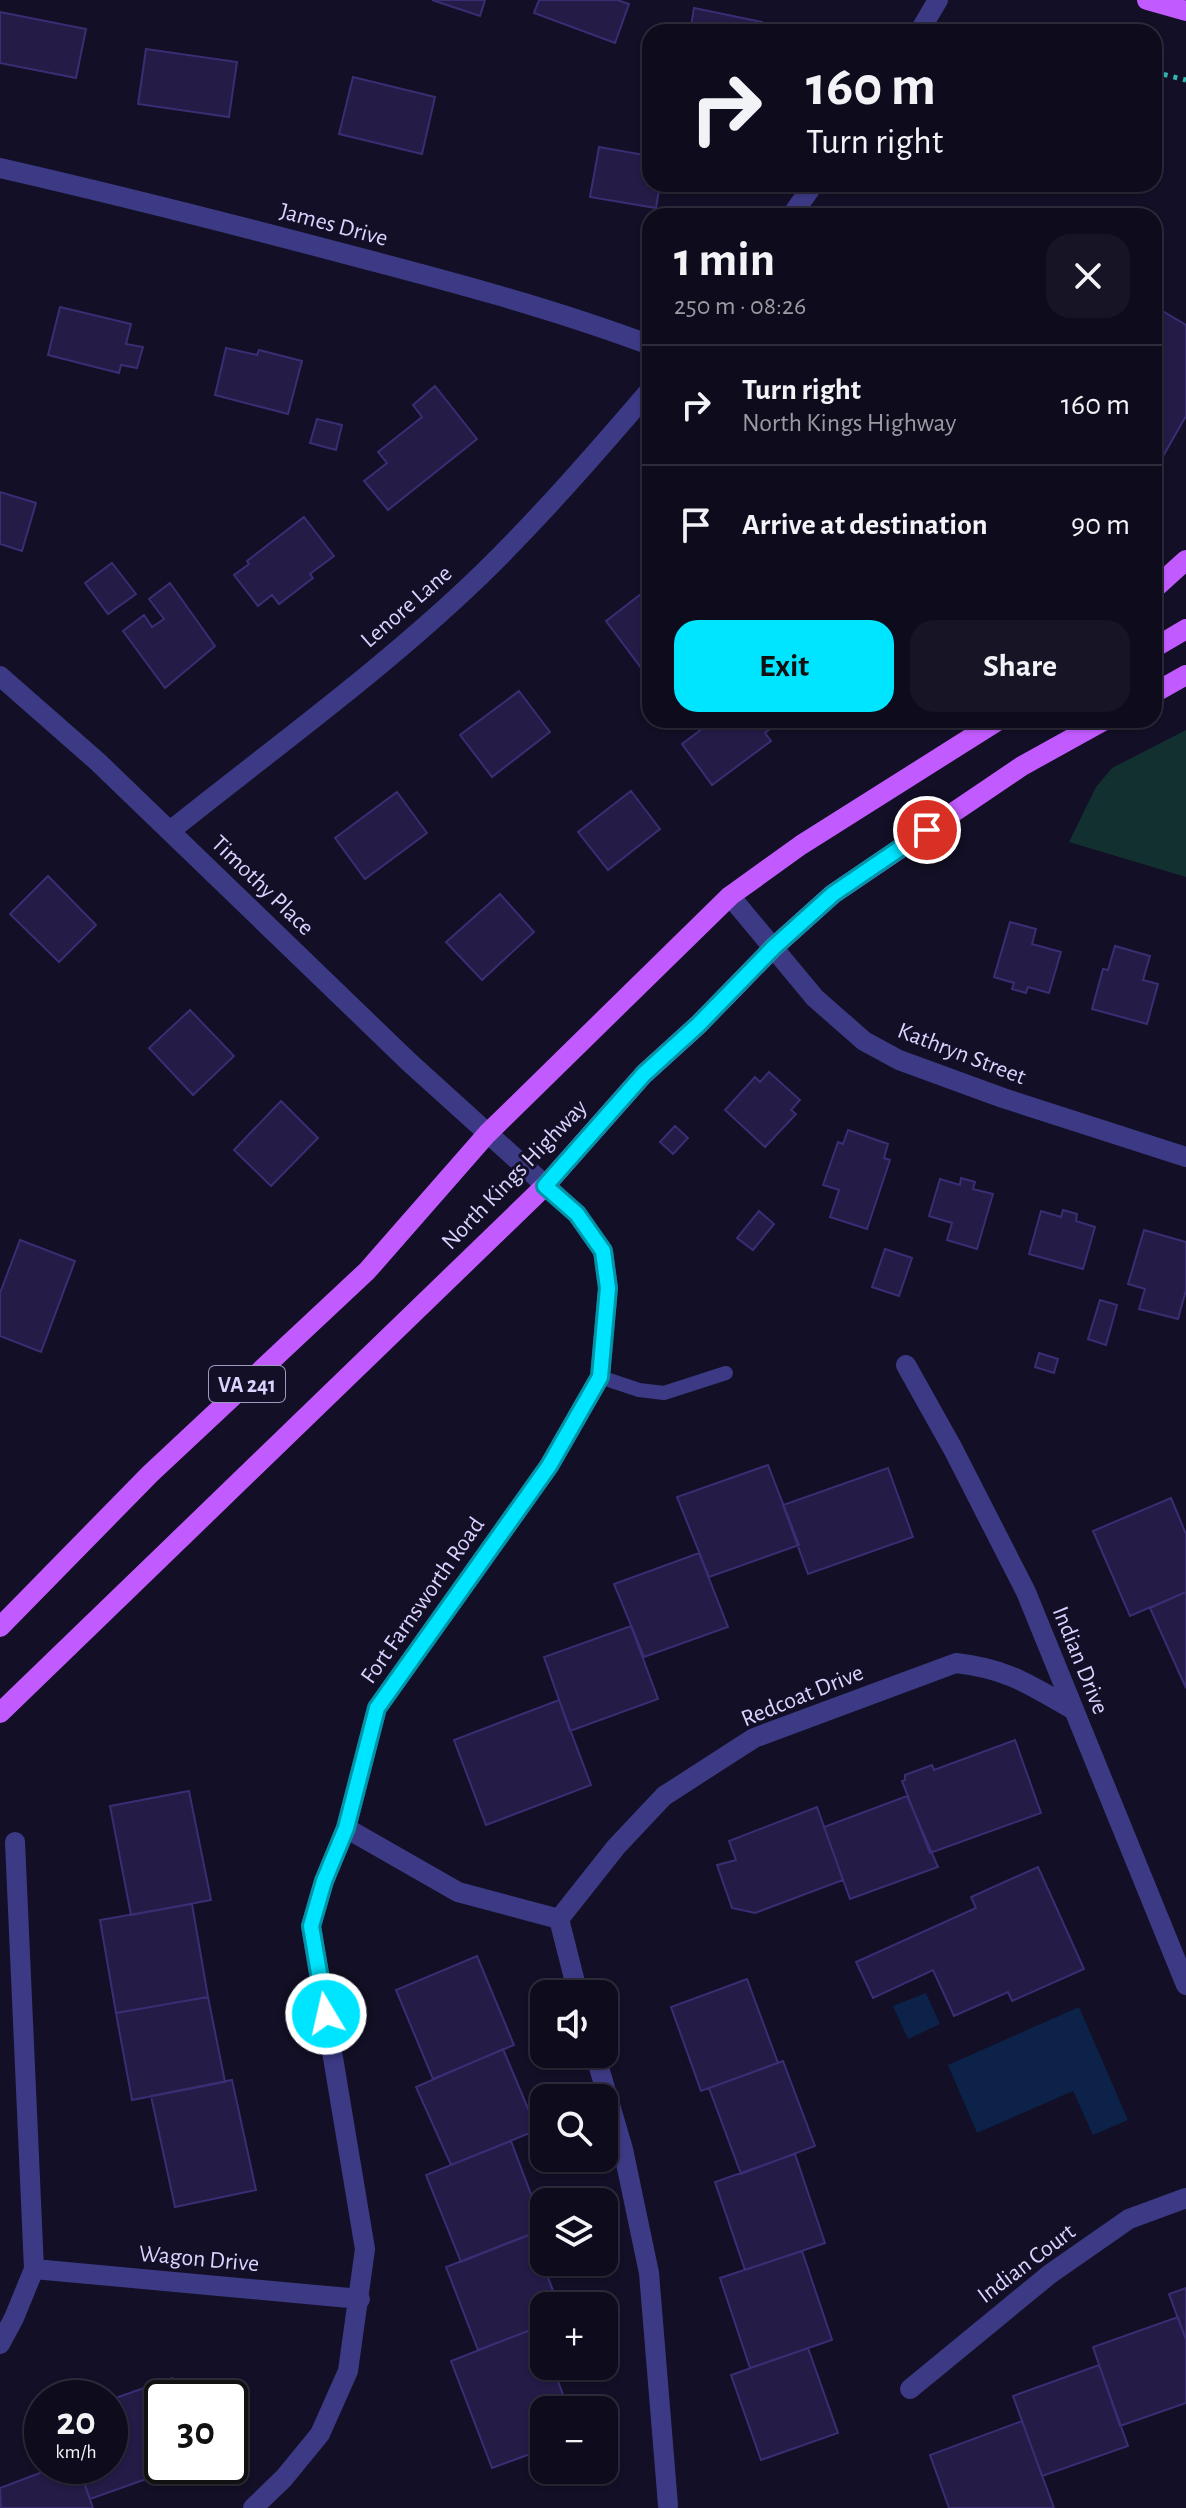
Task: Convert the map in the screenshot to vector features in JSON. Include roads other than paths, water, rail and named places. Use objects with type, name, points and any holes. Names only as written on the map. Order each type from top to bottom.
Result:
[{"type":"main road","points":[[1147,0],[1186,11]]},
{"type":"main road","points":[[1162,582],[1186,560]]},
{"type":"main road","points":[[1162,643],[1186,629]]},
{"type":"main road","points":[[1162,688],[1186,675]]},
{"type":"main road","name":"North Kings Highway","points":[[0,1627],[150,1474],[367,1271],[487,1134],[730,896],[801,845],[986,728]]},
{"type":"main road","name":"North Kings Highway","points":[[0,1713],[545,1186],[644,1074],[698,1025],[774,947],[833,894],[1022,766],[1091,728]]},
{"type":"street","points":[[924,24],[938,0]]},
{"type":"street","name":"James Drive","points":[[0,168],[152,203],[419,274],[642,342]]},
{"type":"street","name":"Lenore Lane","points":[[170,831],[380,664],[482,574],[576,477],[642,399]]},
{"type":"street","name":"Timothy Place","points":[[0,676],[98,762],[487,1134]]},
{"type":"street","name":"Kathryn Street","points":[[730,896],[815,998],[864,1041],[899,1060],[1003,1098],[1186,1157]]},
{"type":"street","name":"Fort Farnsworth Road","points":[[253,2508],[284,2478],[320,2434],[348,2371],[360,2299],[365,2249],[311,1926],[324,1881],[346,1828],[377,1708],[549,1466],[600,1377],[608,1288],[603,1251],[577,1214],[487,1134]]},
{"type":"street","name":"Indian Drive","points":[[906,1365],[1026,1592],[1186,1985]]},
{"type":"street","name":"Redcoat Drive","points":[[559,1919],[616,1847],[664,1796],[754,1738],[956,1663],[987,1667],[1016,1676],[1072,1709]]},
{"type":"street","points":[[346,1828],[458,1892],[559,1919],[574,1980]]},
{"type":"street","points":[[0,2344],[34,2269],[15,1842]]},
{"type":"street","points":[[599,2068],[623,2149],[649,2273],[668,2505]]},
{"type":"street","name":"Indian Court","points":[[910,2389],[1050,2274],[1129,2219],[1186,2198]]},
{"type":"street","name":"Wagon Drive","points":[[34,2269],[360,2299]]},
{"type":"lane","points":[[600,1377],[639,1390],[664,1393],[726,1373]]},
{"type":"water","points":[[926,1993],[940,2024],[908,2039],[893,2006]]},
{"type":"water","points":[[1079,2007],[1128,2120],[1093,2135],[1073,2091],[977,2133],[948,2065]]}]
